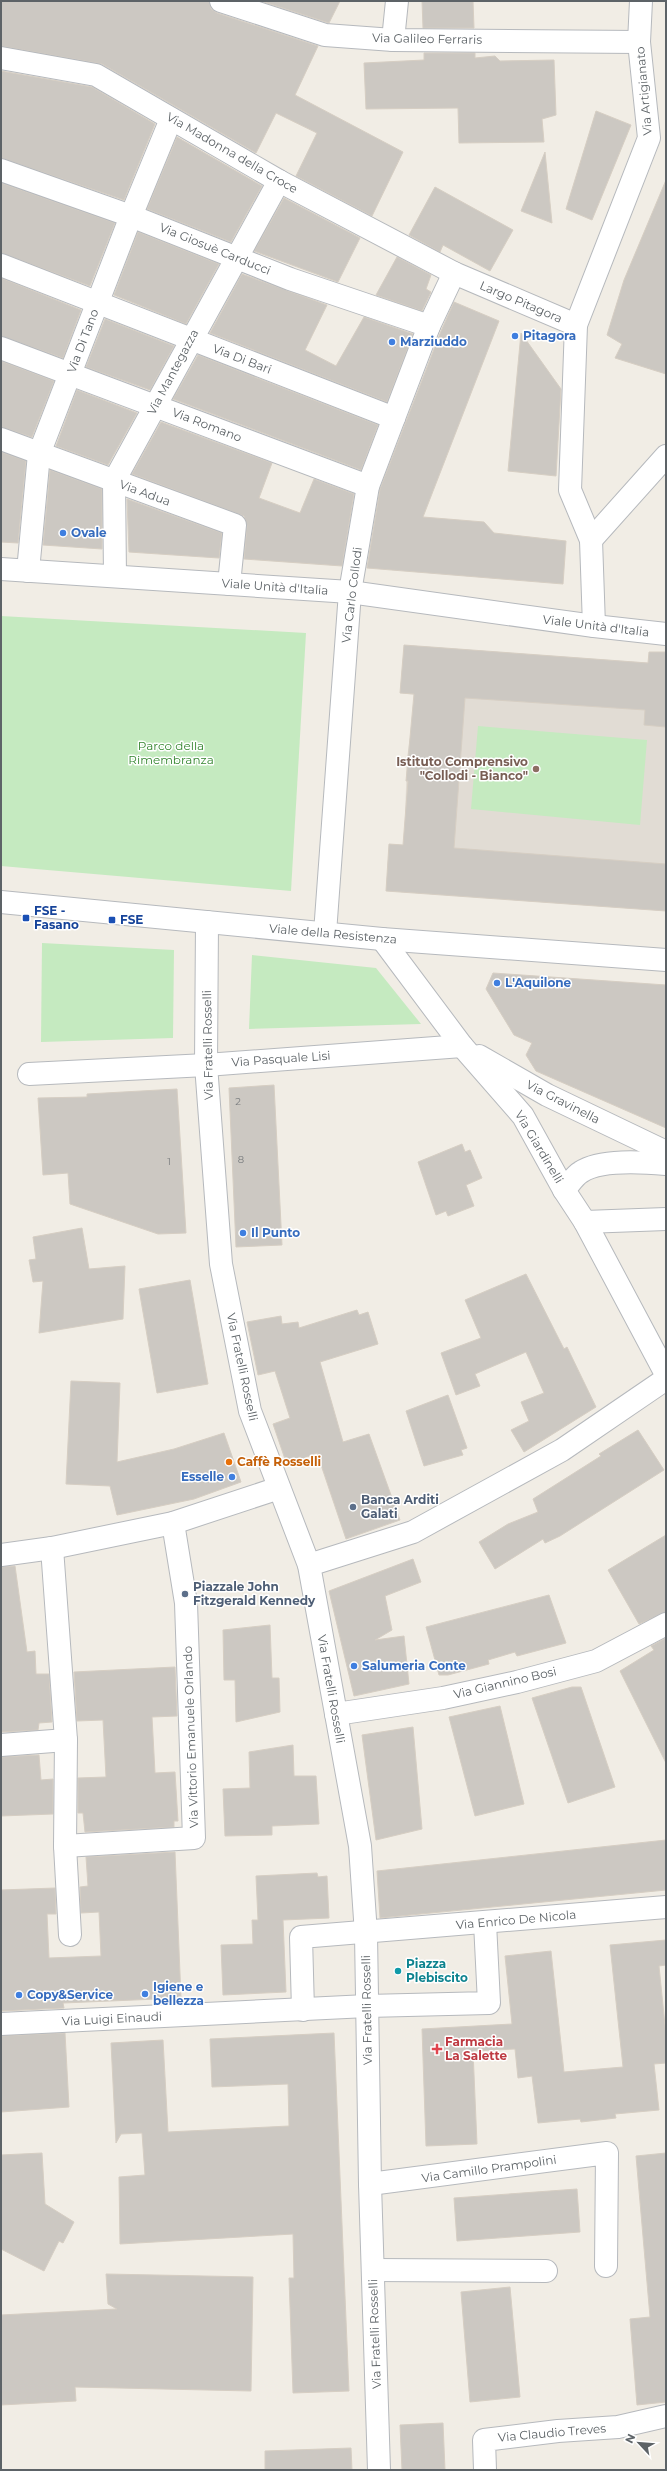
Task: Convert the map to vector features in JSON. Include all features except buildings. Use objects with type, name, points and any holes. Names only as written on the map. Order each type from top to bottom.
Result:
[{"type":"street","name":"Via Galileo Ferraris","points":[[221,1],[325,35],[393,40],[639,42]]},
{"type":"street","points":[[393,40],[397,1]]},
{"type":"street","name":"Via Artigianato","points":[[616,223],[657,136],[639,42],[642,1]]},
{"type":"street","name":"Via Madonna della Croce","points":[[1,58],[96,75],[279,181],[454,273]]},
{"type":"street","name":"Via Di Tano","points":[[28,571],[40,454],[131,216],[171,119]]},
{"type":"street","name":"Via Giosuè Carducci","points":[[1,170],[131,216],[236,256],[290,279],[429,326]]},
{"type":"street","name":"Via Mantegazza","points":[[115,576],[114,481],[236,256],[279,181]]},
{"type":"street","name":"Largo Pitagora","points":[[454,273],[576,325],[616,223]]},
{"type":"street","name":"Via Di Bari","points":[[1,265],[394,418]]},
{"type":"street","name":"Via Carlo Collodi","points":[[325,933],[350,592],[368,486],[429,326],[454,273]]},
{"type":"street","points":[[576,325],[570,490],[591,540],[594,626]]},
{"type":"street","name":"Via Romano","points":[[1,348],[368,486]]},
{"type":"street","name":"Via Adua","points":[[1,439],[235,525],[229,584]]},
{"type":"street","points":[[591,540],[666,456]]},
{"type":"street","name":"Viale Unità d'Italia","points":[[1,569],[350,592],[594,626],[666,634]]},
{"type":"street","name":"Viale della Resistenza","points":[[1,902],[382,939],[666,960]]},
{"type":"street","name":"Via Fratelli Rosselli","points":[[207,922],[206,1065],[221,1264],[250,1411],[309,1565],[360,1846],[366,1934],[370,2184],[379,2470]]},
{"type":"street","name":"Via Giardinelli","points":[[382,939],[462,1046],[523,1116],[564,1190],[584,1222],[666,1374]]},
{"type":"street","name":"Via Pasquale Lisi","points":[[29,1074],[206,1065],[462,1046]]},
{"type":"street","name":"Via Gravinella","points":[[462,1046],[547,1096],[666,1152]]},
{"type":"street","points":[[564,1190],[580,1172],[596,1165],[644,1162],[666,1164]]},
{"type":"street","points":[[584,1222],[666,1219]]},
{"type":"street","points":[[309,1565],[413,1532],[562,1450],[666,1379]]},
{"type":"street","points":[[1,1555],[52,1548],[173,1523],[279,1488]]},
{"type":"street","name":"Via Vittorio Emanuele Orlando","points":[[65,1846],[194,1838],[186,1603],[173,1523]]},
{"type":"street","points":[[52,1548],[66,1740],[65,1846],[70,1935]]},
{"type":"street","name":"Via Giannino Bosi","points":[[336,1714],[443,1698],[517,1682],[589,1662],[666,1624]]},
{"type":"street","points":[[1,1745],[66,1740]]},
{"type":"street","name":"Via Enrico De Nicola","points":[[366,1934],[666,1907]]},
{"type":"street","points":[[367,2006],[489,2003],[485,1923]]},
{"type":"street","points":[[303,2010],[301,1937],[366,1934]]},
{"type":"street","name":"Via Luigi Einaudi","points":[[1,2024],[367,2006]]},
{"type":"street","name":"Via Camillo Prampolini","points":[[370,2184],[607,2153],[606,2266]]},
{"type":"street","points":[[373,2270],[546,2271]]},
{"type":"street","name":"Via Claudio Treves","points":[[485,2470],[484,2440],[558,2431],[618,2427],[666,2416]]},
{"type":"shaded area","name":"Istituto Comprensivo \"Collodi - Bianco\"","points":[[404,645],[666,664],[666,911],[386,891],[389,844],[404,845],[407,758],[416,695],[400,693]]},
{"type":"green space","name":"Parco della Rimembranza","points":[[1,616],[306,633],[291,891],[1,866]]},
{"type":"green space","points":[[478,726],[647,740],[640,825],[471,809]]},
{"type":"green space","points":[[42,943],[174,950],[173,1038],[41,1042]]},
{"type":"green space","points":[[252,955],[376,968],[421,1024],[249,1029]]},
{"type":"place","name":"Pitagora","points":[[515,336]]},
{"type":"place","name":"Marziuddo","points":[[392,342]]},
{"type":"place","name":"Ovale","points":[[63,533]]},
{"type":"place","name":"Istituto Comprensivo \"Collodi - Bianco\"","points":[[536,769]]},
{"type":"place","name":"FSE - Fasano","points":[[26,918]]},
{"type":"place","name":"FSE","points":[[112,920]]},
{"type":"place","name":"L'Aquilone","points":[[497,983]]},
{"type":"place","name":"Il Punto","points":[[243,1233]]},
{"type":"place","name":"Caffè Rosselli","points":[[229,1462]]},
{"type":"place","name":"Esselle","points":[[232,1477]]},
{"type":"place","name":"Banca Arditi Galati","points":[[353,1507]]},
{"type":"place","name":"Piazzale John Fitzgerald Kennedy","points":[[185,1594]]},
{"type":"place","name":"Salumeria Conte","points":[[354,1666]]},
{"type":"place","name":"Piazza Plebiscito","points":[[398,1971]]},
{"type":"place","name":"Igiene e bellezza","points":[[145,1994]]},
{"type":"place","name":"Copy&Service","points":[[19,1995]]},
{"type":"place","name":"Farmacia La Salette","points":[[437,2049]]}]
